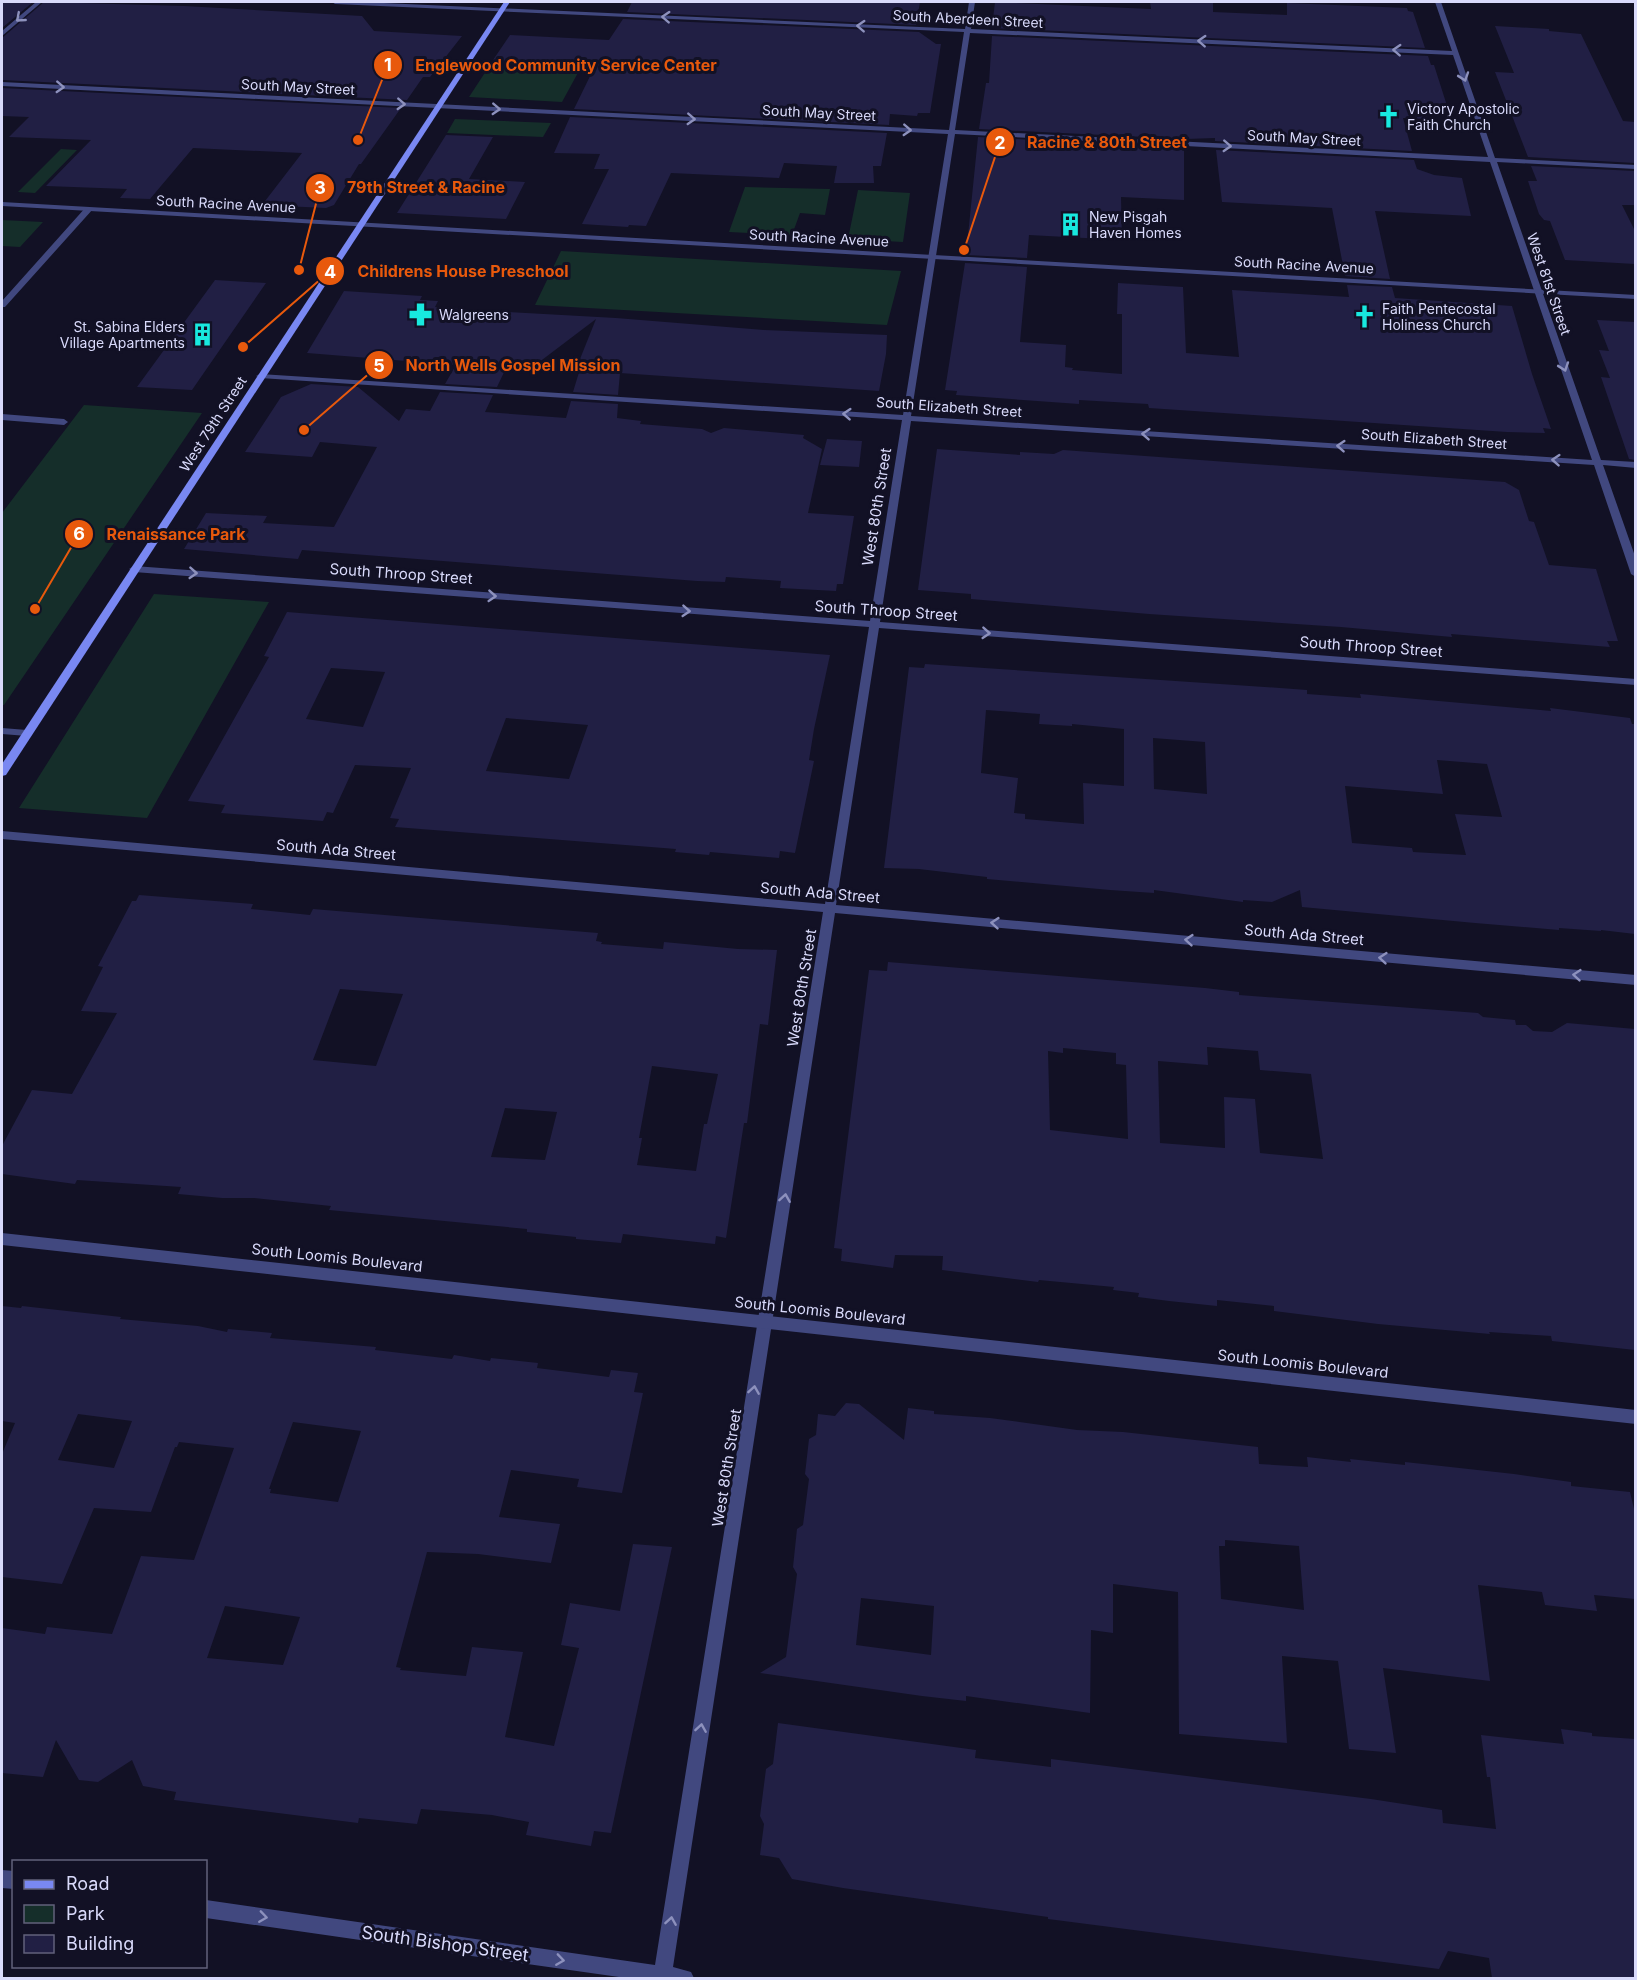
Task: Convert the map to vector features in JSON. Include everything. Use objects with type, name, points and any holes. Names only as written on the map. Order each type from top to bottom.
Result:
[{"type":"main road","name":"West 79th Street","points":[[2,772],[507,2]]},
{"type":"street","points":[[2,34],[39,2]]},
{"type":"street","name":"South Aberdeen Street","points":[[335,2],[1455,53]]},
{"type":"street","name":"West 80th Street","points":[[663,1977],[972,2]]},
{"type":"street","name":"West 81st Street","points":[[1438,2],[1635,574]]},
{"type":"street","name":"South May Street","points":[[2,84],[1635,166]]},
{"type":"street","name":"South Racine Avenue","points":[[2,204],[1635,297]]},
{"type":"street","points":[[2,305],[89,209]]},
{"type":"street","name":"South Elizabeth Street","points":[[260,376],[1635,465]]},
{"type":"street","points":[[2,417],[64,422]]},
{"type":"street","name":"South Throop Street","points":[[134,569],[1635,682]]},
{"type":"street","points":[[2,731],[27,733]]},
{"type":"street","name":"South Ada Street","points":[[2,835],[1635,980]]},
{"type":"street","name":"South Loomis Boulevard","points":[[2,1239],[1635,1417]]},
{"type":"street","name":"South Bishop Street","points":[[207,1909],[663,1977],[685,1978]]},
{"type":"green space","points":[[490,65],[580,69],[562,102],[469,97]]},
{"type":"green space","points":[[455,119],[551,123],[543,137],[447,133]]},
{"type":"green space","points":[[61,149],[77,150],[35,193],[18,192]]},
{"type":"green space","points":[[745,187],[830,189],[825,215],[800,213],[792,235],[729,232]]},
{"type":"green space","points":[[858,190],[910,193],[903,242],[848,239]]},
{"type":"green space","points":[[2,220],[43,222],[20,247],[2,246]]},
{"type":"green space","points":[[561,251],[901,271],[887,325],[535,305]]},
{"type":"green space","points":[[84,405],[202,413],[2,705],[2,513]]},
{"type":"green space","points":[[154,594],[269,602],[147,818],[19,808]]},
{"type":"building","points":[[2,2],[33,2],[2,28]]},
{"type":"building","points":[[44,2],[184,6],[362,16],[374,31],[462,36],[430,77],[423,77],[407,100],[2,80],[2,38]]},
{"type":"building","points":[[632,2],[920,2],[916,25],[627,12]]},
{"type":"building","points":[[995,2],[1151,9],[1150,2],[1213,2],[1213,12],[1287,15],[1287,3],[1407,8],[1408,11],[1413,12],[1425,48],[992,28]]},
{"type":"building","points":[[623,19],[919,32],[936,44],[941,44],[930,113],[918,113],[917,116],[890,114],[889,125],[574,109],[594,68],[491,63],[510,35],[609,40]]},
{"type":"building","points":[[1495,26],[1549,29],[1549,31],[1581,34],[1623,121],[1635,122],[1635,163],[1528,157],[1495,72],[1514,73]]},
{"type":"building","points":[[992,36],[1428,56],[1431,65],[1434,65],[1449,112],[1432,113],[1433,116],[1427,116],[1428,119],[1403,118],[1412,151],[1215,141],[1215,138],[1186,139],[979,129],[986,83],[989,83]]},
{"type":"building","points":[[2,88],[401,108],[359,164],[334,205],[326,208],[262,205],[302,153],[193,148],[150,199],[120,198],[127,189],[46,186],[91,140],[9,137],[29,117],[2,116]]},
{"type":"building","points":[[570,117],[887,133],[881,166],[873,166],[874,183],[834,183],[837,166],[784,163],[779,178],[671,173],[646,226],[629,225],[628,227],[582,224],[609,169],[594,169],[600,154],[554,153]]},
{"type":"building","points":[[446,135],[493,137],[469,179],[525,182],[506,219],[397,213]]},
{"type":"building","points":[[978,137],[1184,148],[1184,200],[1121,197],[1122,240],[1029,235],[1027,258],[966,255]]},
{"type":"building","points":[[1216,150],[1414,160],[1417,169],[1434,175],[1462,178],[1471,216],[1375,211],[1390,279],[1345,276],[1332,208],[1222,202]]},
{"type":"building","points":[[1531,166],[1635,171],[1635,205],[1622,205],[1635,231],[1635,264],[1565,260],[1550,221],[1544,220],[1539,214],[1528,181],[1537,181]]},
{"type":"building","points":[[965,263],[1027,267],[1020,342],[1066,345],[1065,367],[1073,368],[1072,370],[1122,374],[1122,314],[1117,314],[1118,283],[1183,287],[1186,353],[1239,357],[1232,290],[1349,297],[1347,285],[1392,287],[1395,298],[1512,306],[1551,429],[1543,428],[1545,433],[1507,432],[1149,408],[1148,404],[1079,400],[1079,404],[956,395],[957,391],[945,390]]},
{"type":"building","name":"St. Sabina Elders Village Apartments","points":[[215,280],[266,283],[192,390],[137,387]]},
{"type":"building","points":[[344,291],[422,296],[420,300],[438,301],[435,307],[471,310],[616,318],[764,330],[887,335],[886,354],[879,391],[620,373],[618,395],[573,392],[580,369],[576,369],[596,319],[534,366],[508,364],[497,387],[445,384],[456,365],[307,353]]},
{"type":"building","points":[[1597,320],[1635,322],[1635,460],[1629,459],[1601,377],[1610,378],[1599,350],[1609,351]]},
{"type":"building","points":[[311,384],[358,387],[399,421],[406,409],[430,411],[440,392],[493,395],[485,412],[566,418],[571,401],[618,404],[617,418],[641,421],[640,424],[702,429],[711,433],[724,428],[804,435],[803,438],[822,449],[808,513],[854,516],[843,584],[837,584],[836,591],[780,588],[781,581],[726,577],[725,582],[697,581],[302,550],[298,559],[184,549],[206,513],[267,516],[263,523],[334,527],[377,447],[320,442],[312,457],[245,452],[281,397]]},
{"type":"building","points":[[827,439],[862,441],[859,467],[820,465]]},
{"type":"building","points":[[937,449],[1020,455],[1020,452],[1054,454],[1063,450],[1505,482],[1519,490],[1529,521],[1534,522],[1549,565],[1596,569],[1618,641],[1607,641],[1610,647],[1451,634],[1452,637],[971,599],[971,594],[918,590]]},
{"type":"building","points":[[287,612],[830,655],[814,729],[809,760],[814,761],[795,853],[780,851],[779,858],[710,852],[709,855],[675,852],[676,849],[395,827],[399,819],[390,818],[411,768],[355,765],[333,813],[327,812],[323,821],[221,813],[225,805],[188,801],[269,657],[264,656]],"holes":[[[331,668],[385,672],[363,727],[306,719]],[[506,718],[588,725],[569,779],[486,771]]]},
{"type":"building","points":[[925,664],[1280,688],[1307,690],[1307,694],[1361,698],[1360,694],[1551,711],[1550,708],[1630,718],[1632,724],[1635,724],[1635,934],[1601,930],[1559,928],[1559,930],[1302,907],[1300,890],[1272,902],[1243,900],[1243,902],[1154,890],[1154,893],[1110,890],[987,879],[987,877],[919,869],[884,868],[909,667],[924,668]],"holes":[[[986,710],[1040,714],[1039,724],[1072,726],[1072,724],[1124,729],[1124,786],[1083,783],[1084,824],[1025,819],[1025,814],[1014,813],[1018,778],[981,773]],[[1153,738],[1205,742],[1207,794],[1154,789]],[[1437,760],[1487,764],[1502,817],[1455,814],[1466,855],[1413,852],[1412,848],[1352,843],[1345,786],[1443,794]]]},
{"type":"building","points":[[139,895],[253,904],[251,909],[310,915],[313,909],[598,933],[596,941],[602,942],[601,944],[663,949],[664,942],[777,950],[768,1025],[760,1024],[747,1123],[744,1123],[726,1238],[716,1236],[715,1244],[623,1234],[621,1243],[527,1232],[527,1229],[329,1210],[331,1206],[254,1198],[178,1194],[181,1187],[77,1180],[75,1184],[2,1174],[2,1146],[32,1090],[72,1094],[117,1013],[81,1011],[103,967],[98,966],[132,901],[136,901]],"holes":[[[340,989],[403,994],[376,1066],[313,1060]],[[652,1066],[718,1074],[707,1124],[704,1124],[696,1171],[637,1165],[642,1138],[639,1138]],[[505,1108],[557,1112],[545,1160],[491,1157]]]},
{"type":"building","points":[[888,962],[1205,988],[1239,992],[1239,995],[1478,1013],[1483,1017],[1515,1020],[1516,1025],[1526,1025],[1533,1031],[1552,1032],[1567,1023],[1635,1029],[1635,1350],[1552,1341],[1551,1336],[1489,1332],[1490,1334],[1378,1324],[1274,1311],[1274,1306],[1217,1300],[1217,1306],[1138,1297],[1139,1293],[1113,1290],[1114,1287],[1039,1280],[1038,1282],[942,1270],[943,1256],[895,1255],[893,1268],[841,1261],[842,1249],[834,1248],[869,970],[887,971]],"holes":[[[1207,1047],[1258,1051],[1260,1070],[1311,1074],[1323,1159],[1260,1153],[1255,1099],[1224,1097],[1225,1148],[1160,1143],[1158,1061],[1208,1065]],[[1063,1048],[1116,1053],[1116,1064],[1126,1065],[1128,1139],[1050,1130],[1048,1051],[1063,1053]]]},
{"type":"building","points":[[2,1306],[21,1308],[22,1306],[121,1317],[120,1319],[198,1326],[227,1332],[228,1329],[272,1333],[270,1338],[376,1347],[375,1350],[452,1359],[454,1355],[490,1361],[491,1358],[538,1363],[537,1368],[609,1377],[611,1370],[638,1373],[634,1392],[643,1393],[622,1493],[577,1487],[579,1479],[511,1470],[499,1517],[560,1524],[551,1563],[478,1554],[427,1552],[396,1667],[401,1668],[400,1670],[466,1676],[472,1647],[523,1652],[505,1737],[554,1746],[579,1648],[561,1645],[570,1603],[620,1611],[633,1544],[672,1547],[611,1833],[594,1831],[591,1846],[526,1835],[529,1822],[492,1815],[421,1809],[417,1824],[359,1818],[358,1823],[174,1800],[176,1792],[143,1786],[132,1760],[98,1782],[79,1780],[56,1740],[43,1777],[2,1773],[2,1628],[45,1634],[47,1627],[112,1634],[141,1556],[194,1560],[234,1448],[179,1442],[175,1447],[151,1512],[94,1508],[62,1584],[2,1577],[2,1454],[15,1423],[2,1421]],"holes":[[[78,1414],[132,1421],[114,1468],[58,1460]],[[293,1422],[361,1431],[338,1502],[270,1493],[271,1489],[269,1489]],[[225,1606],[300,1617],[283,1665],[207,1658]]]},
{"type":"building","points":[[846,1403],[859,1404],[904,1440],[908,1408],[934,1411],[934,1414],[990,1418],[1077,1430],[1123,1432],[1258,1447],[1259,1464],[1308,1467],[1307,1457],[1405,1465],[1405,1462],[1514,1474],[1571,1482],[1571,1486],[1630,1492],[1635,1513],[1635,1599],[1594,1595],[1597,1611],[1545,1605],[1542,1592],[1478,1585],[1490,1681],[1383,1668],[1396,1753],[1349,1749],[1338,1661],[1282,1656],[1287,1743],[1179,1734],[1178,1592],[1113,1584],[1113,1633],[1091,1630],[1090,1713],[966,1696],[966,1701],[922,1696],[760,1673],[786,1657],[797,1574],[793,1567],[797,1529],[803,1525],[809,1479],[805,1474],[809,1439],[816,1435],[818,1414],[835,1416]],"holes":[[[1225,1540],[1299,1546],[1304,1610],[1221,1599],[1219,1546],[1225,1546]],[[861,1598],[934,1606],[931,1655],[856,1645]]]},
{"type":"building","points":[[778,1723],[976,1750],[975,1758],[1051,1767],[1051,1759],[1371,1799],[1442,1810],[1443,1823],[1496,1829],[1490,1777],[1487,1777],[1481,1735],[1564,1744],[1561,1729],[1592,1733],[1592,1736],[1635,1739],[1635,1978],[1492,1978],[1489,1958],[1448,1951],[1439,1969],[1048,1919],[1048,1917],[792,1879],[779,1858],[760,1855],[764,1824],[760,1816],[766,1769],[773,1764]]},
{"type":"place","name":"Victory Apostolic Faith Church","points":[[1389,117]]},
{"type":"place","name":"Englewood Community Service Center","points":[[358,140]]},
{"type":"place","name":"New Pisgah Haven Homes","points":[[1071,225]]},
{"type":"place","name":"Racine & 80th Street","points":[[964,250]]},
{"type":"place","name":"79th Street & Racine","points":[[299,270]]},
{"type":"place","name":"Walgreens","points":[[421,315]]},
{"type":"place","name":"Faith Pentecostal Holiness Church","points":[[1364,317]]},
{"type":"place","name":"St. Sabina Elders Village Apartments","points":[[203,335]]},
{"type":"place","name":"Childrens House Preschool","points":[[243,347]]},
{"type":"place","name":"North Wells Gospel Mission","points":[[304,430]]},
{"type":"place","name":"Renaissance Park","points":[[35,609]]}]
